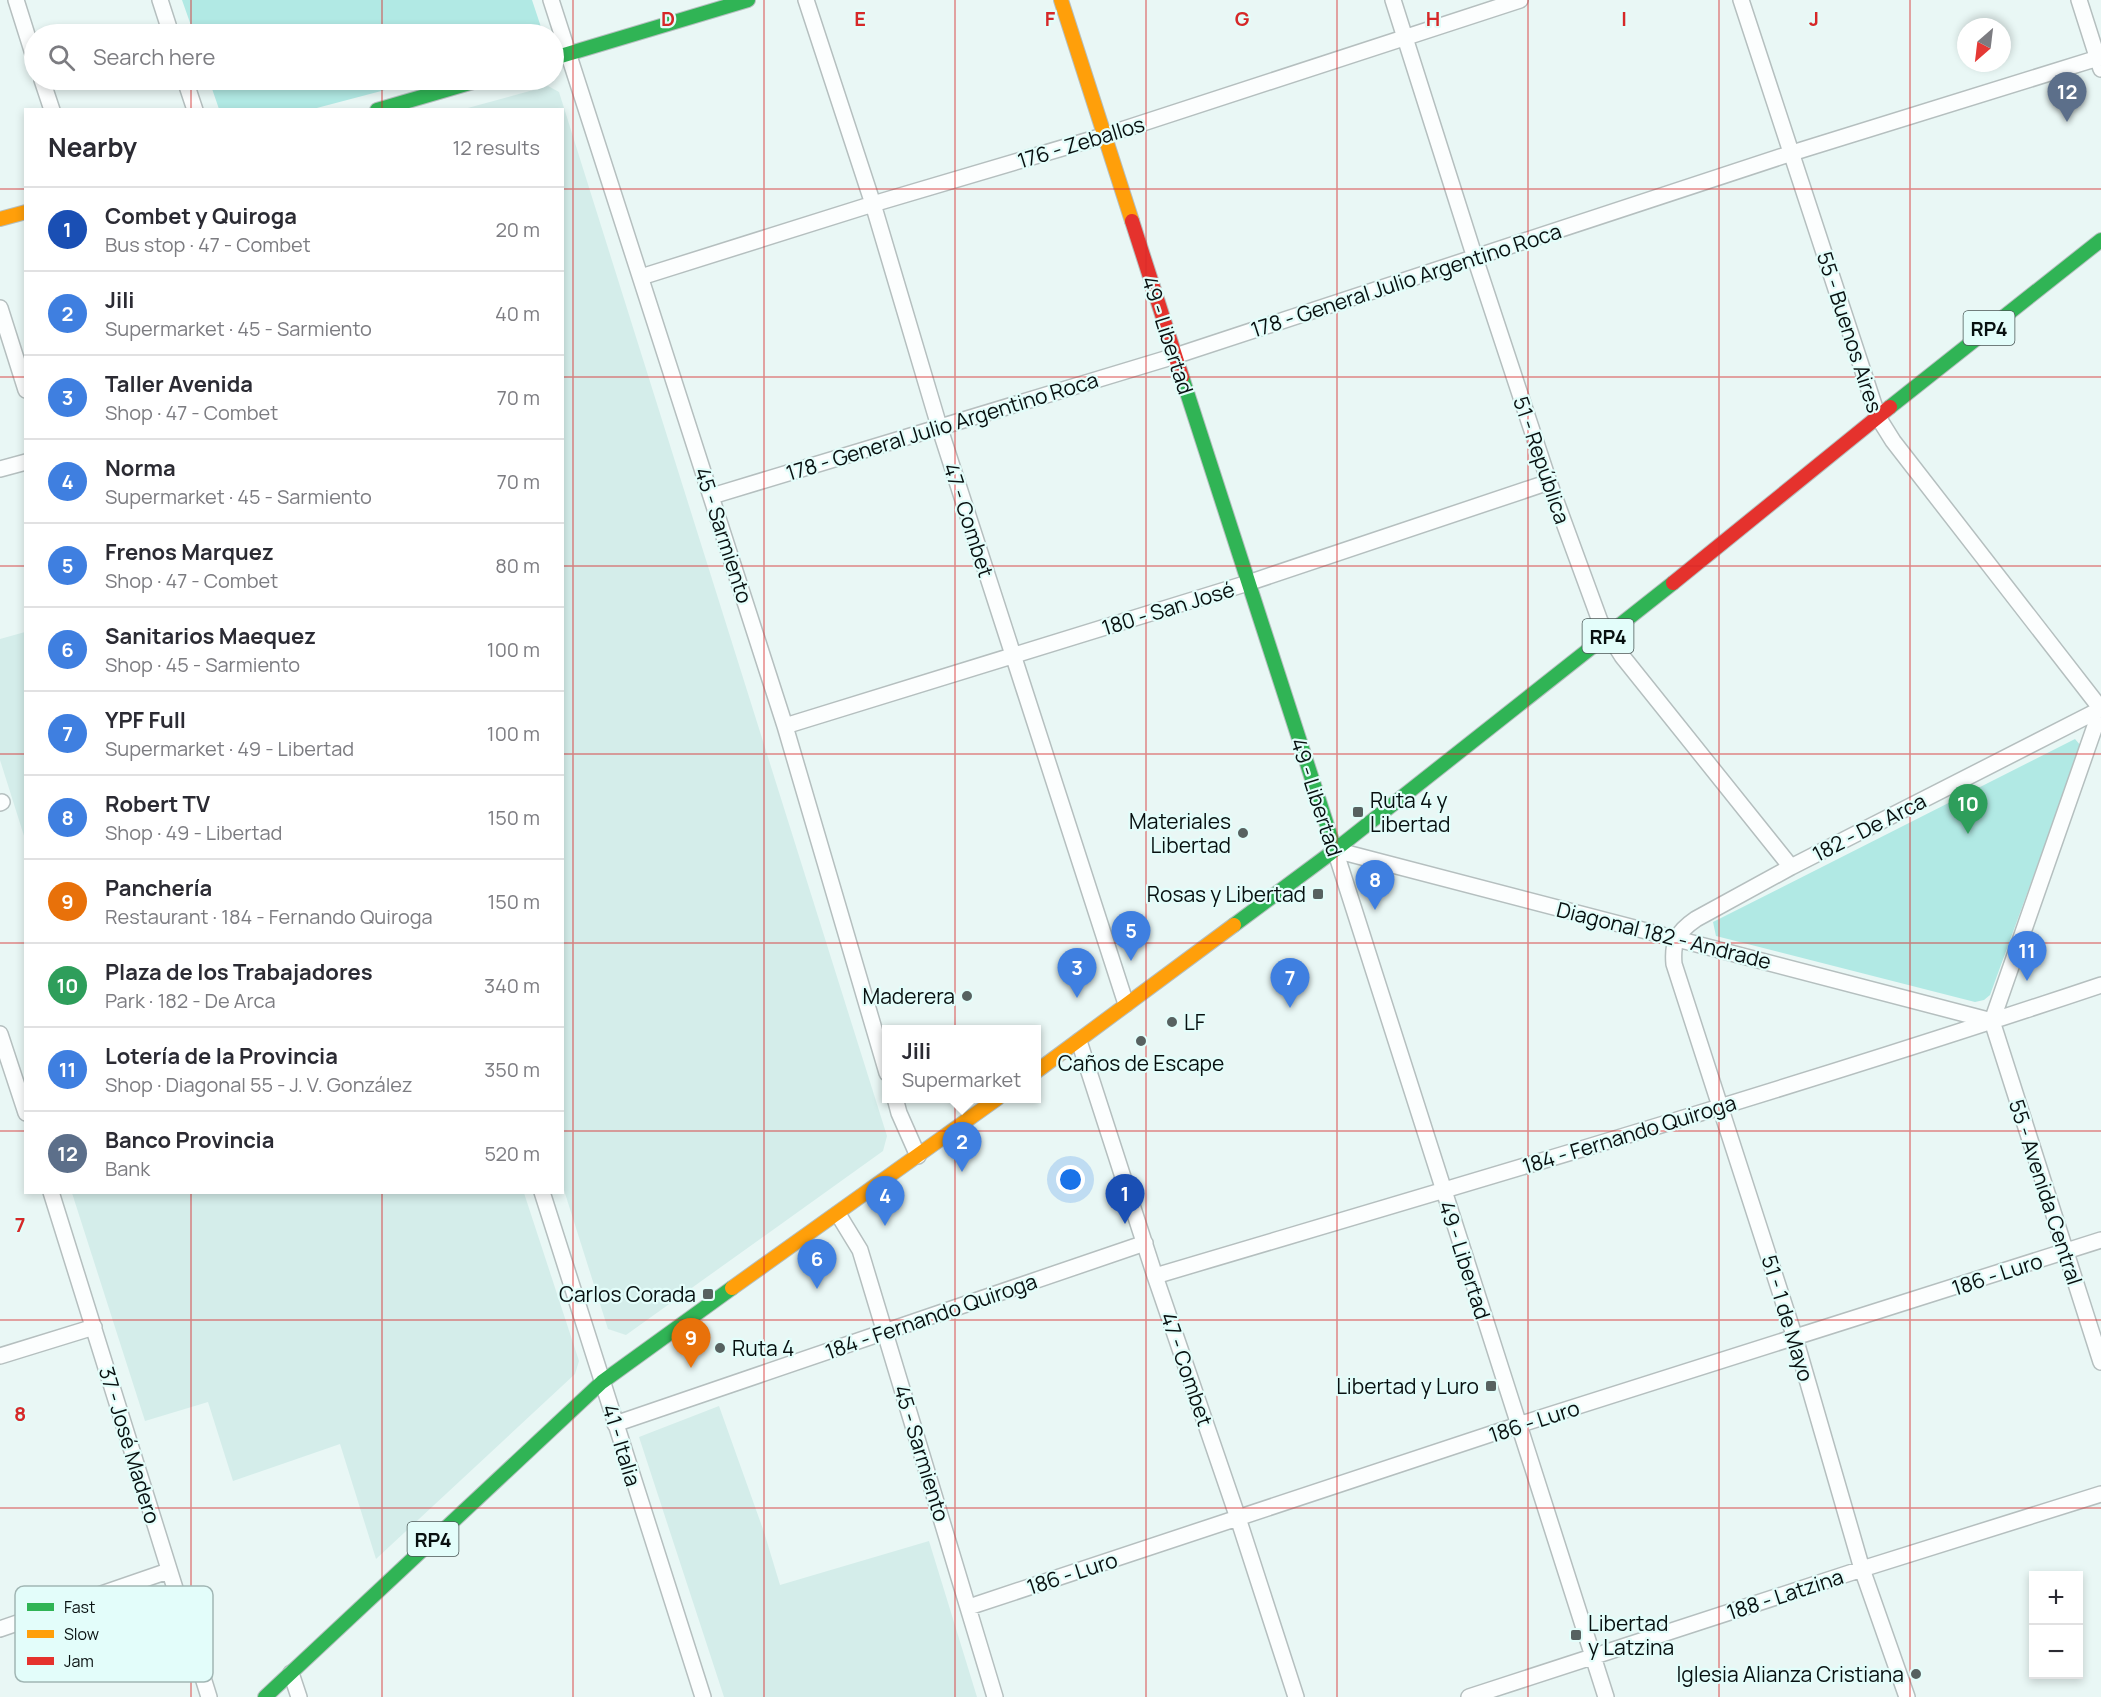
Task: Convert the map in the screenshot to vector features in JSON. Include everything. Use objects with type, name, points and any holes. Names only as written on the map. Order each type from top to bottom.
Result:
[{"type":"main road","points":[[564,55],[748,0]]},
{"type":"main road","name":"49 - Libertad","points":[[1061,0],[1335,850]]},
{"type":"main road","points":[[384,108],[446,90]]},
{"type":"main road","points":[[0,219],[24,213]]},
{"type":"main road","name":"RP4","points":[[1041,1068],[1335,850],[1608,636],[2101,240]]},
{"type":"main road","name":"RP4","points":[[265,1697],[602,1382],[991,1103]]},
{"type":"street","points":[[16,0],[24,25]]},
{"type":"street","points":[[160,0],[168,24]]},
{"type":"street","name":"45 - Sarmiento","points":[[551,0],[555,24]]},
{"type":"street","name":"47 - Combet","points":[[806,0],[873,204],[939,426],[1126,1004]]},
{"type":"street","name":"51 - República","points":[[1393,0],[1549,482],[1592,602],[1608,636],[1791,867]]},
{"type":"street","name":"176 - Zeballos","points":[[641,277],[873,204],[1103,136],[1520,0]]},
{"type":"street","name":"55 - Buenos Aires","points":[[1741,0],[1878,417],[1900,451],[2101,709]]},
{"type":"street","points":[[2079,0],[2099,64]]},
{"type":"street","name":"45 - Sarmiento","points":[[564,64],[641,277],[712,496],[785,726],[882,1056]]},
{"type":"street","name":"178 - General Julio Argentino Roca","points":[[712,496],[1175,356],[1792,153],[2099,64]]},
{"type":"street","points":[[45,90],[51,108]]},
{"type":"street","points":[[189,90],[194,108]]},
{"type":"street","points":[[0,308],[24,384]]},
{"type":"street","points":[[0,469],[24,463]]},
{"type":"street","name":"180 - San José","points":[[785,726],[1248,583],[1549,482]]},
{"type":"street","points":[[1992,1021],[2101,709]]},
{"type":"street","name":"182 - De Arca","points":[[1676,938],[1683,927],[1791,867],[2101,709]]},
{"type":"street","name":"Diagonal 182 - Andrade","points":[[1335,850],[1992,1021]]},
{"type":"street","name":"49 - Libertad","points":[[1335,850],[1606,1697]]},
{"type":"street","name":"51 - 1 de Mayo","points":[[1676,938],[1673,952],[1674,964],[1795,1338],[1862,1569],[1907,1697]]},
{"type":"street","name":"184 - Fernando Quiroga","points":[[1155,1276],[1720,1107],[2101,985]]},
{"type":"street","name":"55 - Avenida Central","points":[[1992,1021],[2101,1362]]},
{"type":"street","points":[[0,1034],[7,1080],[24,1110]]},
{"type":"street","name":"47 - Combet","points":[[1079,1041],[1296,1697]]},
{"type":"street","points":[[896,1103],[918,1156]]},
{"type":"street","name":"37 - José Madero","points":[[52,1194],[173,1586]]},
{"type":"street","name":"41 - Italia","points":[[543,1194],[703,1697]]},
{"type":"street","name":"45 - Sarmiento","points":[[838,1214],[860,1250],[995,1697]]},
{"type":"street","name":"186 - Luro","points":[[969,1607],[1518,1425],[2101,1240]]},
{"type":"street","name":"184 - Fernando Quiroga","points":[[615,1424],[1145,1243]]},
{"type":"street","points":[[0,1356],[94,1328]]},
{"type":"street","name":"188 - Latzina","points":[[1469,1697],[2101,1494]]},
{"type":"street","points":[[125,1586],[168,1571]]},
{"type":"street","points":[[0,1629],[15,1624]]},
{"type":"street","points":[[291,1673],[299,1697]]},
{"type":"street","name":"37 - José Madero","points":[[204,1682],[209,1697]]},
{"type":"shaded area","points":[[182,0],[532,0],[540,24],[190,24]]},
{"type":"shaded area","points":[[212,90],[385,90],[317,108],[219,108]]},
{"type":"shaded area","points":[[533,90],[559,92],[887,1136],[883,1151],[626,1335],[608,1329],[564,1190],[564,108],[468,108]]},
{"type":"shaded area","points":[[24,633],[24,836],[0,760],[0,639]]},
{"type":"shaded area","points":[[2075,739],[2081,746],[1990,995],[1984,1000],[1975,1002],[1716,936],[1713,922]]},
{"type":"shaded area","points":[[72,1194],[524,1194],[579,1361],[575,1374],[376,1559],[340,1444],[233,1481],[208,1402],[145,1421]]},
{"type":"shaded area","points":[[719,1406],[764,1532],[780,1585],[929,1541],[977,1697],[724,1697],[639,1437]]},
{"type":"traffic: fast","points":[[564,55],[748,0]]},
{"type":"traffic: fast","points":[[384,108],[446,90]]},
{"type":"traffic: fast","points":[[1890,407],[2101,240]]},
{"type":"traffic: fast","points":[[1182,377],[1335,850]]},
{"type":"traffic: fast","points":[[1234,925],[1335,850],[1673,583]]},
{"type":"traffic: fast","points":[[265,1697],[602,1382],[732,1288]]},
{"type":"traffic: slow","points":[[1061,0],[1132,221]]},
{"type":"traffic: slow","points":[[0,219],[24,213]]},
{"type":"traffic: slow","points":[[1041,1068],[1234,925]]},
{"type":"traffic: slow","points":[[732,1288],[991,1103]]},
{"type":"traffic: jam","points":[[1132,221],[1182,377]]},
{"type":"traffic: jam","points":[[1673,583],[1890,407]]},
{"type":"place","name":"Banco Provincia","points":[[2067,122]]},
{"type":"place","name":"Ruta 4 y Libertad","points":[[1358,812]]},
{"type":"place","name":"Materiales Libertad","points":[[1243,833]]},
{"type":"place","name":"Plaza de los Trabajadores","points":[[1968,834]]},
{"type":"place","name":"Rosas y Libertad","points":[[1318,894]]},
{"type":"place","name":"Robert TV","points":[[1375,910]]},
{"type":"place","name":"Frenos Marquez","points":[[1131,961]]},
{"type":"place","name":"Lotería de la Provincia","points":[[2027,981]]},
{"type":"place","name":"Maderera","points":[[967,996]]},
{"type":"place","name":"Taller Avenida","points":[[1077,998]]},
{"type":"place","name":"YPF Full","points":[[1290,1008]]},
{"type":"place","name":"LF","points":[[1172,1022]]},
{"type":"place","name":"Caños de Escape","points":[[1141,1041]]},
{"type":"place","name":"Jili","points":[[962,1172]]},
{"type":"place","name":"Combet y Quiroga","points":[[1125,1224]]},
{"type":"place","name":"Norma","points":[[885,1226]]},
{"type":"place","name":"Sanitarios Maequez","points":[[817,1289]]},
{"type":"place","name":"Carlos Corada","points":[[708,1294]]},
{"type":"place","name":"Ruta 4","points":[[720,1348]]},
{"type":"place","name":"Panchería","points":[[691,1368]]},
{"type":"place","name":"Libertad y Luro","points":[[1491,1386]]},
{"type":"place","name":"Libertad y Latzina","points":[[1576,1635]]},
{"type":"place","name":"Iglesia Alianza Cristiana","points":[[1916,1674]]}]
